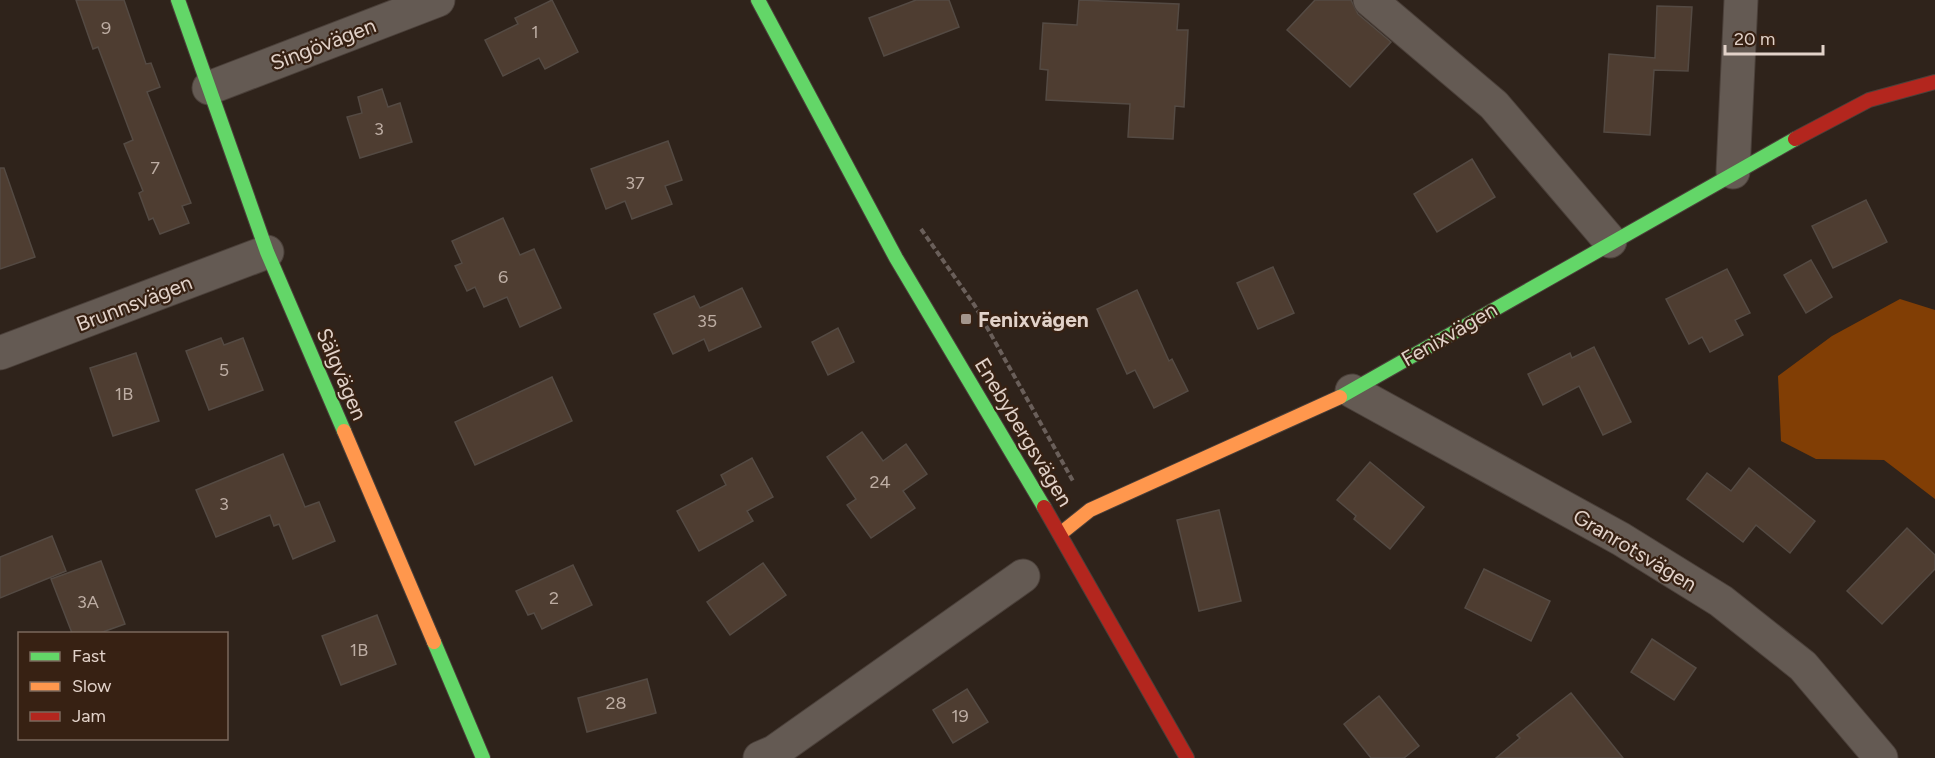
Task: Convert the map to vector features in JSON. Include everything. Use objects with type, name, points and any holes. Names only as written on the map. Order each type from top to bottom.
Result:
[{"type":"street","name":"Sälgvägen","points":[[178,0],[267,252],[483,758]]},
{"type":"street","name":"Singövägen","points":[[209,88],[438,0]]},
{"type":"street","name":"Enebybergsvägen","points":[[758,0],[896,258],[1060,534],[1187,758]]},
{"type":"street","points":[[1370,0],[1494,105],[1610,241]]},
{"type":"street","points":[[1733,172],[1741,0]]},
{"type":"street","name":"Fenixvägen","points":[[1060,534],[1090,510],[1352,391],[1610,241],[1869,99],[1935,82]]},
{"type":"street","name":"Brunnsvägen","points":[[0,353],[267,252]]},
{"type":"street","name":"Granrotsvägen","points":[[1352,391],[1621,539],[1721,601],[1803,666],[1881,758]]},
{"type":"street","points":[[760,758],[774,752],[1023,576]]},
{"type":"shaded area","points":[[1900,299],[1935,310],[1935,499],[1884,460],[1816,459],[1781,441],[1778,376],[1832,336]]},
{"type":"building","points":[[76,0],[124,0],[146,64],[151,63],[160,87],[147,92],[191,203],[182,206],[189,223],[160,234],[153,218],[149,220],[139,193],[143,191],[124,144],[133,140],[98,47],[93,49]]},
{"type":"building","points":[[552,0],[578,52],[545,69],[539,58],[503,76],[485,40],[518,24],[515,18]]},
{"type":"building","points":[[916,0],[949,0],[959,27],[884,56],[869,18]]},
{"type":"building","points":[[1079,0],[1179,4],[1177,30],[1188,30],[1184,107],[1175,106],[1173,139],[1128,137],[1130,104],[1046,100],[1048,70],[1040,69],[1043,23],[1077,25]]},
{"type":"building","points":[[1315,0],[1351,0],[1358,14],[1391,42],[1350,87],[1287,30]]},
{"type":"building","points":[[1657,6],[1692,7],[1688,71],[1654,70],[1650,135],[1604,132],[1609,54],[1655,58]]},
{"type":"building","points":[[382,89],[388,107],[400,103],[412,142],[360,158],[347,117],[362,113],[358,97]]},
{"type":"building","points":[[668,141],[682,180],[665,186],[672,204],[632,219],[625,201],[606,209],[591,169]]},
{"type":"building","points":[[1472,159],[1495,197],[1437,232],[1414,194]]},
{"type":"building","points":[[0,168],[4,168],[35,257],[0,269]]},
{"type":"building","points":[[1866,200],[1887,242],[1833,268],[1812,226]]},
{"type":"building","points":[[503,218],[520,255],[534,249],[561,308],[520,327],[507,297],[484,307],[475,287],[467,291],[455,266],[462,263],[452,241]]},
{"type":"building","points":[[1811,260],[1832,297],[1806,313],[1784,275]]},
{"type":"building","points":[[1273,267],[1294,313],[1258,329],[1237,283]]},
{"type":"building","points":[[1727,269],[1750,313],[1735,320],[1743,335],[1710,352],[1702,337],[1689,344],[1666,299]]},
{"type":"building","points":[[742,288],[761,327],[709,351],[704,339],[673,354],[654,314],[694,296],[700,308]]},
{"type":"building","points":[[1137,290],[1169,361],[1172,359],[1188,391],[1154,408],[1135,370],[1127,374],[1097,309]]},
{"type":"building","points":[[838,328],[854,362],[828,375],[812,342]]},
{"type":"building","points":[[221,338],[224,345],[243,338],[263,390],[209,410],[186,351]]},
{"type":"building","points":[[1594,347],[1631,422],[1603,435],[1579,386],[1543,405],[1528,374],[1570,353],[1572,358]]},
{"type":"building","points":[[136,353],[159,421],[113,436],[90,368]]},
{"type":"building","points":[[552,377],[572,421],[475,465],[455,422]]},
{"type":"building","points":[[862,432],[883,461],[906,444],[927,474],[903,491],[915,508],[871,538],[847,505],[856,499],[827,457]]},
{"type":"building","points":[[283,454],[305,507],[319,502],[335,541],[293,559],[279,524],[274,526],[270,515],[216,537],[196,490]]},
{"type":"building","points":[[752,458],[773,497],[747,511],[753,521],[699,551],[677,511],[726,485],[721,475]]},
{"type":"building","points":[[1370,462],[1424,507],[1390,549],[1354,519],[1356,516],[1337,500]]},
{"type":"building","points":[[1749,468],[1815,521],[1790,553],[1756,525],[1743,542],[1687,499],[1707,473],[1731,491]]},
{"type":"building","points":[[1219,510],[1241,601],[1199,611],[1177,520]]},
{"type":"building","points":[[1907,528],[1935,555],[1935,569],[1882,624],[1847,591]]},
{"type":"building","points":[[52,536],[66,571],[0,598],[0,557]]},
{"type":"building","points":[[101,561],[125,624],[103,632],[72,632],[51,579]]},
{"type":"building","points":[[763,563],[786,595],[730,635],[707,602]]},
{"type":"building","points":[[573,565],[592,605],[542,629],[534,613],[528,615],[516,591]]},
{"type":"building","points":[[1484,569],[1550,601],[1531,641],[1465,608]]},
{"type":"building","points":[[377,615],[396,664],[341,685],[322,636]]},
{"type":"building","points":[[1652,639],[1696,668],[1674,700],[1631,672]]},
{"type":"building","points":[[647,679],[656,713],[587,732],[578,698]]},
{"type":"building","points":[[967,689],[988,722],[953,743],[933,710]]},
{"type":"building","points":[[1571,693],[1623,758],[1496,758],[1520,738],[1517,735]]},
{"type":"building","points":[[1379,696],[1419,746],[1404,758],[1371,758],[1344,724]]},
{"type":"traffic: fast","points":[[178,0],[267,252],[344,431]]},
{"type":"traffic: fast","points":[[758,0],[896,258],[1044,507]]},
{"type":"traffic: fast","points":[[1340,397],[1795,139]]},
{"type":"traffic: fast","points":[[434,642],[483,758]]},
{"type":"traffic: slow","points":[[1060,534],[1090,510],[1340,397]]},
{"type":"traffic: slow","points":[[344,431],[434,642]]},
{"type":"traffic: jam","points":[[1795,139],[1869,100],[1935,82]]},
{"type":"traffic: jam","points":[[1044,507],[1187,758]]},
{"type":"place","name":"Fenixvägen","points":[[966,319]]}]
